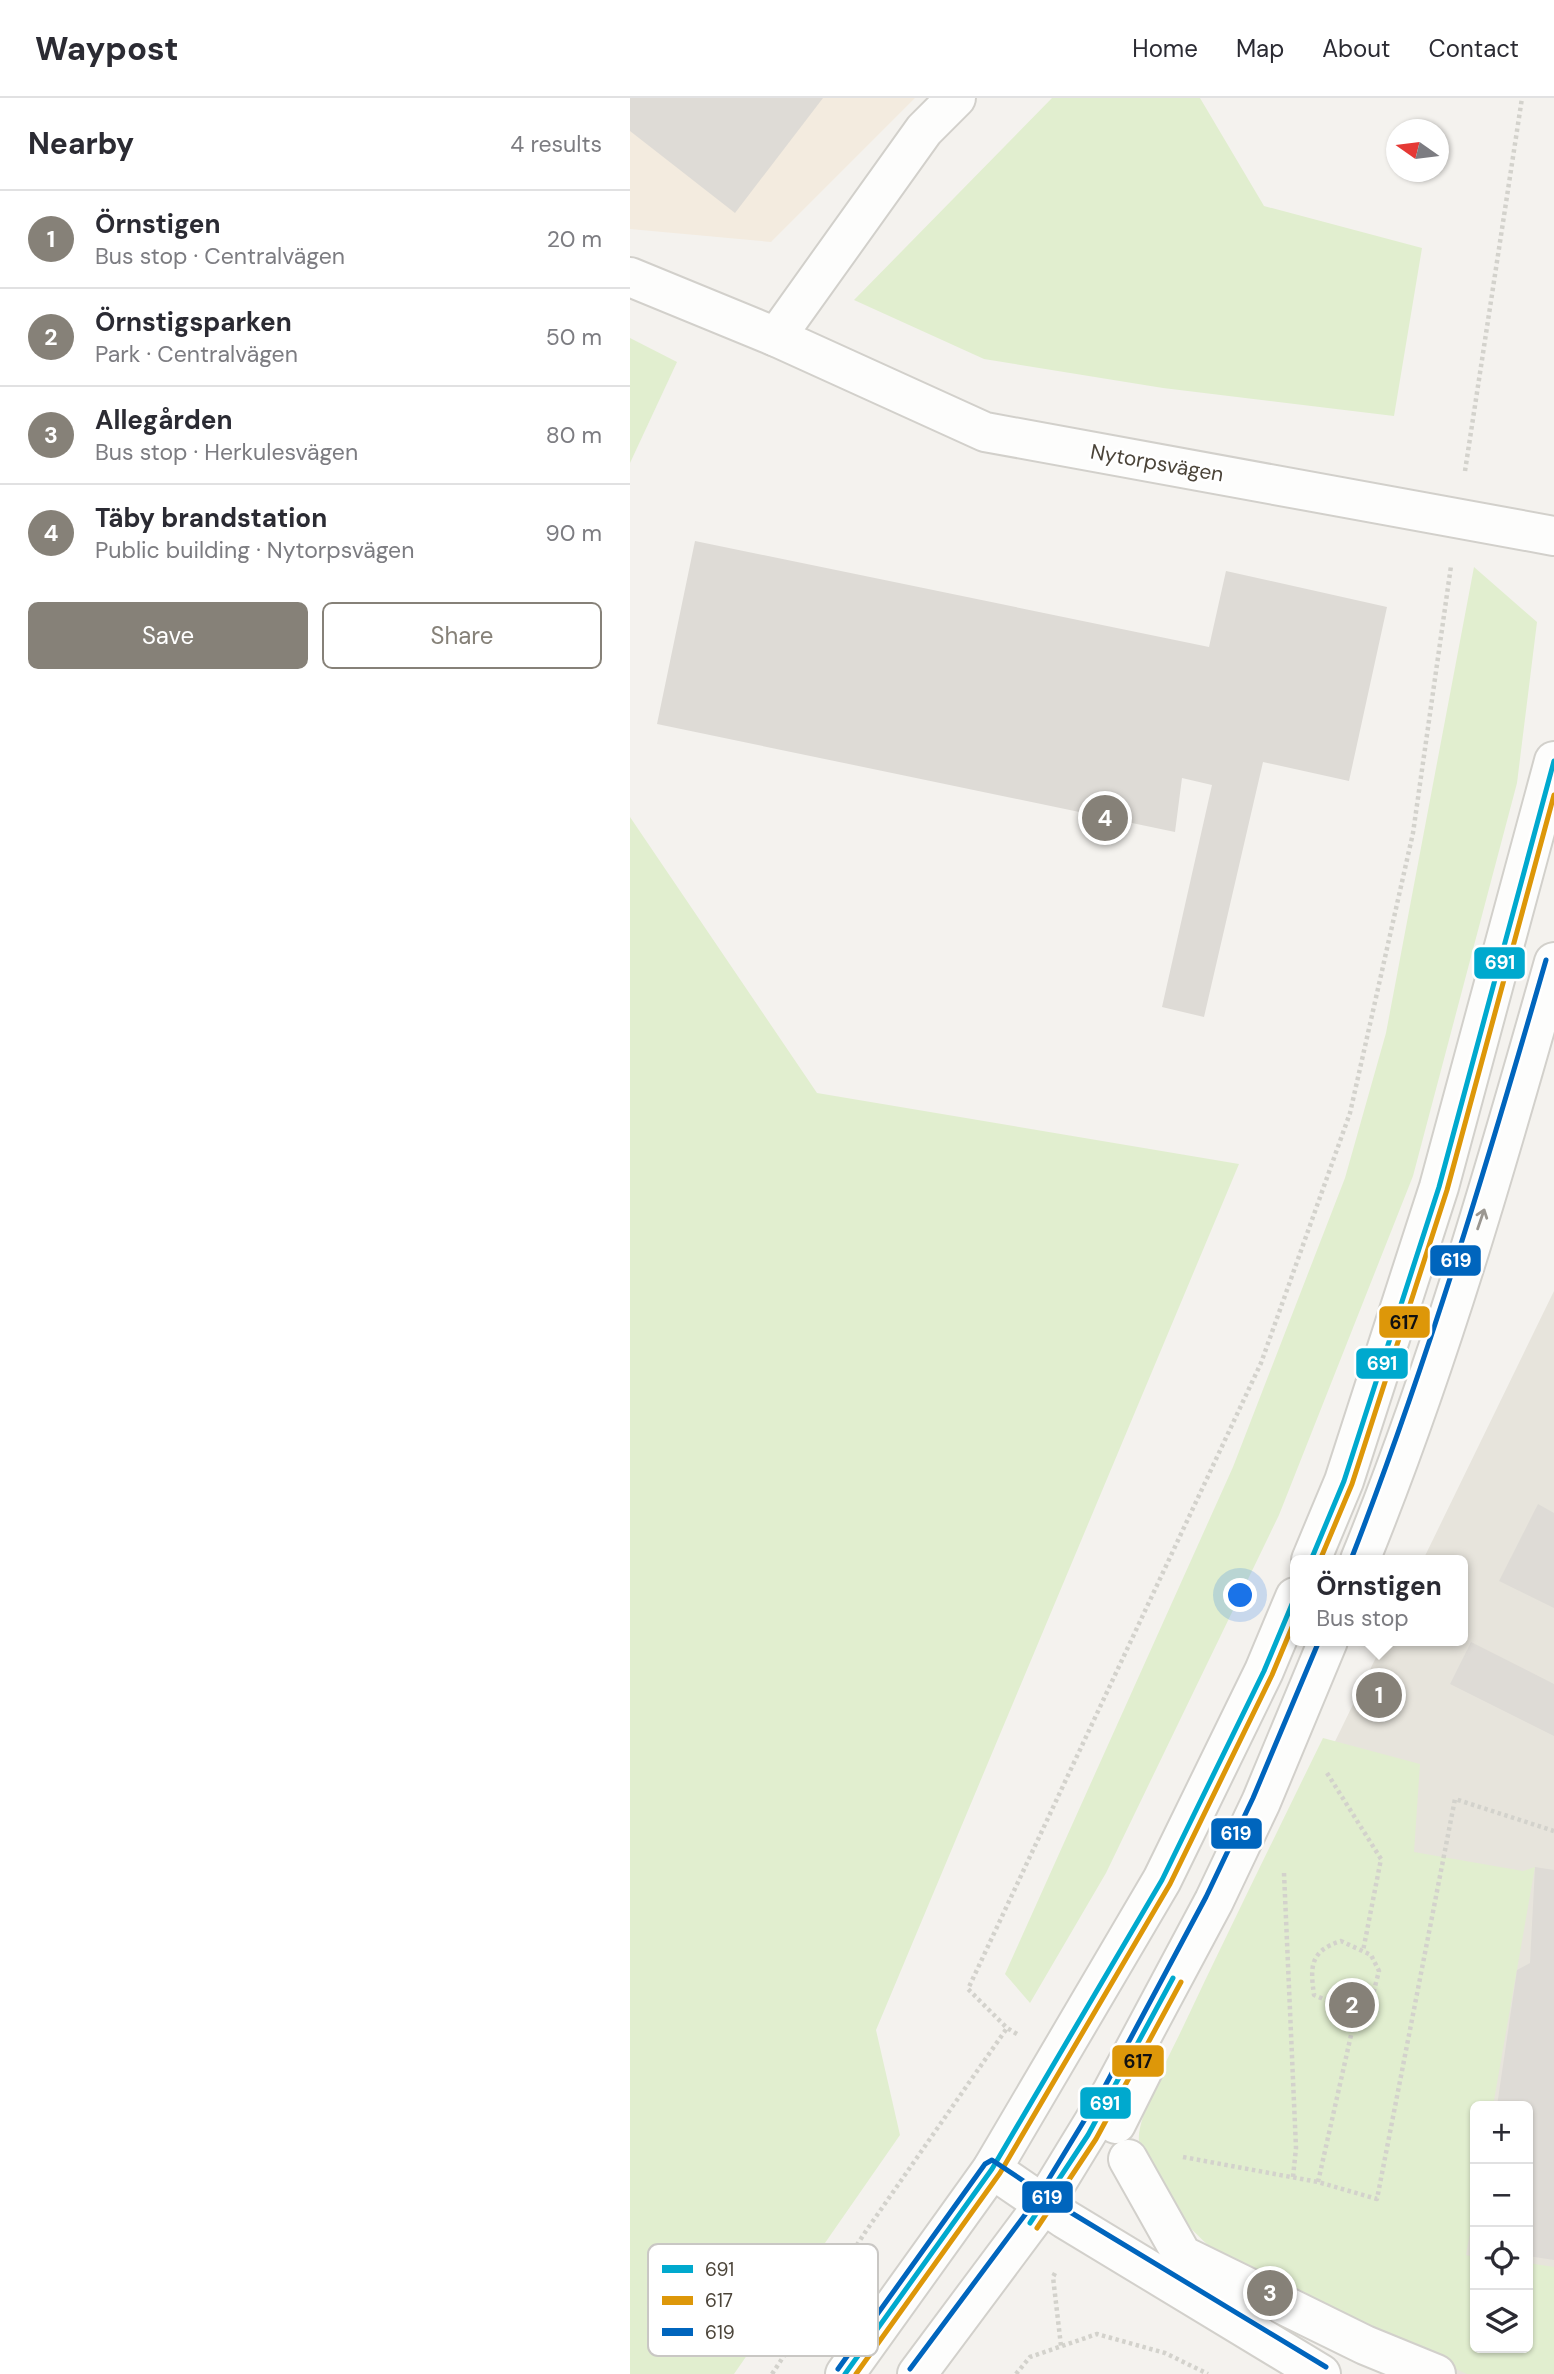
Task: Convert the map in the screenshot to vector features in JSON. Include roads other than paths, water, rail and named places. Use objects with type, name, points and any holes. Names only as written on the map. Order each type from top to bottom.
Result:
[{"type":"street","points":[[776,337],[924,130],[956,98]]},
{"type":"street","name":"Nytorpsvägen","points":[[630,277],[776,337],[985,432],[1554,536]]},
{"type":"street","points":[[1313,1555],[1344,1481],[1439,1186],[1554,761]]},
{"type":"street","points":[[1362,1555],[1386,1497],[1486,1201],[1554,962]]},
{"type":"street","points":[[878,2328],[992,2169],[1162,1880],[1264,1671],[1290,1609]]},
{"type":"street","points":[[917,2374],[1044,2205],[1112,2092],[1214,1901],[1261,1802],[1326,1646]]},
{"type":"street","points":[[1306,1739],[1122,2141],[1182,2255],[1365,2345],[1436,2374]]},
{"type":"street","points":[[992,2169],[1078,2227],[1321,2374]]},
{"type":"street","points":[[845,2374],[858,2356]]},
{"type":"place","name":"Täby brandstation","points":[[1105,818]]},
{"type":"place","name":"Örnstigen","points":[[1379,1695]]},
{"type":"place","name":"Örnstigsparken","points":[[1352,2005]]},
{"type":"place","name":"Allegården","points":[[1270,2293]]}]
